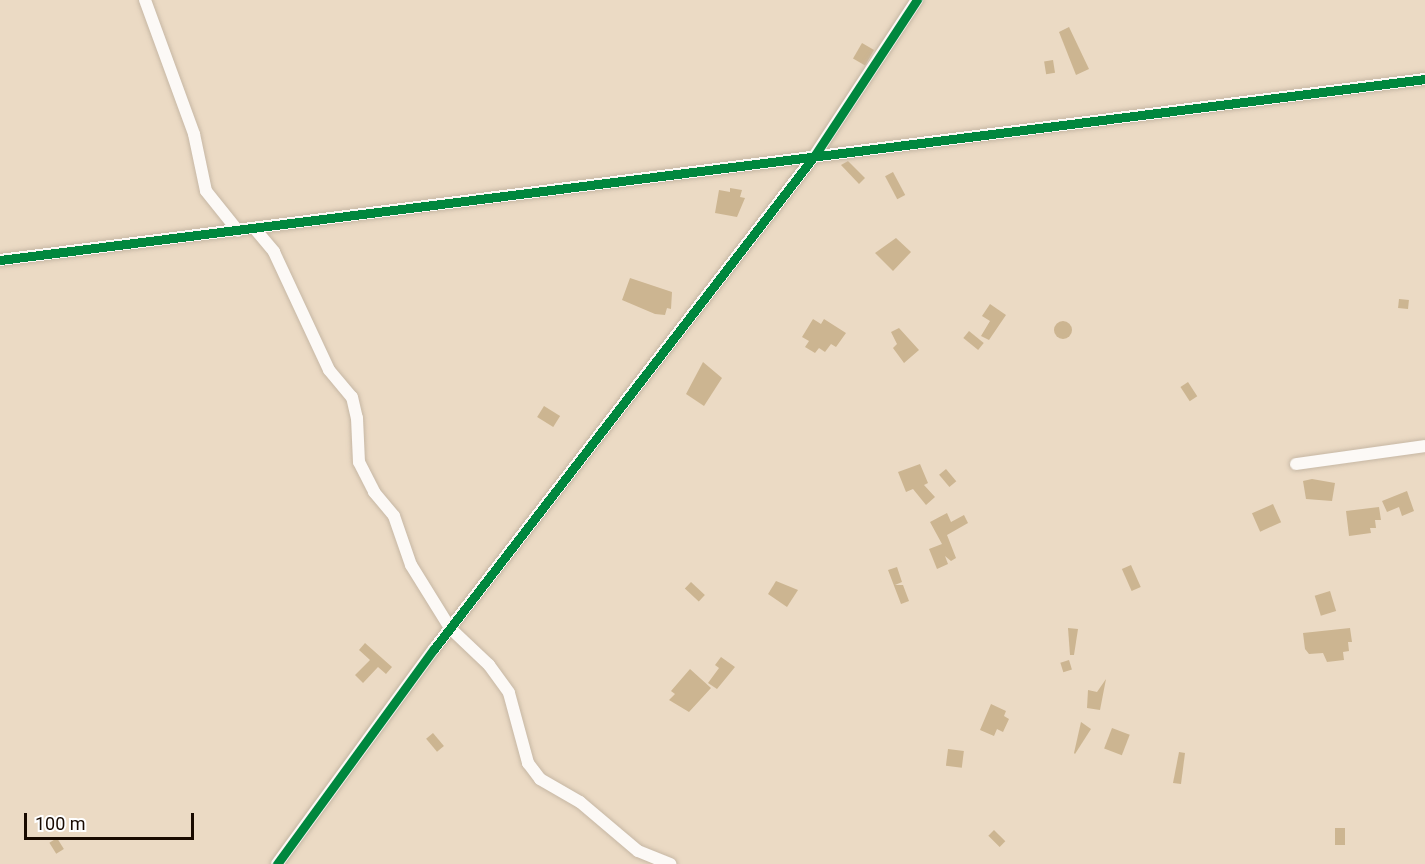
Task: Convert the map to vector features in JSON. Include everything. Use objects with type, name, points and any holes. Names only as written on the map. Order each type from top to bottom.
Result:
[{"type":"street","points":[[145,0],[194,134],[206,191],[238,231]]},
{"type":"street","points":[[277,864],[450,628],[816,155],[917,0]]},
{"type":"street","points":[[0,260],[1425,78]]},
{"type":"street","points":[[255,229],[274,252],[329,370],[352,397],[363,472],[394,516],[411,564],[450,628],[489,665],[509,693],[520,742],[528,763],[540,779],[580,802],[652,860],[671,864]]},
{"type":"street","points":[[1296,464],[1425,446]]},
{"type":"building","points":[[1069,27],[1089,69],[1076,75],[1059,32]]},
{"type":"building","points":[[862,43],[874,50],[865,66],[853,59]]},
{"type":"building","points":[[1053,60],[1055,73],[1046,74],[1044,61]]},
{"type":"building","points":[[848,161],[865,178],[859,184],[841,165]]},
{"type":"building","points":[[893,172],[905,195],[897,199],[885,176]]},
{"type":"building","points":[[730,188],[742,190],[740,197],[745,198],[737,217],[715,213],[719,190],[730,192]]},
{"type":"building","points":[[896,238],[911,252],[893,271],[875,253]]},
{"type":"building","points":[[630,278],[672,292],[671,309],[667,308],[665,315],[655,314],[622,300]]},
{"type":"building","points":[[1399,299],[1409,300],[1408,309],[1398,308]]},
{"type":"building","points":[[990,304],[1006,315],[989,340],[981,336],[990,321],[982,316]]},
{"type":"building","points":[[813,319],[821,324],[824,319],[846,333],[836,347],[831,344],[825,352],[819,348],[815,353],[805,347],[809,341],[802,337]]},
{"type":"building","points":[[1063,321],[1069,324],[1072,330],[1069,336],[1063,339],[1057,336],[1054,330],[1057,324]]},
{"type":"building","points":[[899,328],[919,350],[904,363],[893,348],[897,344],[891,332]]},
{"type":"building","points":[[969,331],[984,343],[978,350],[963,338]]},
{"type":"building","points":[[703,362],[722,378],[704,406],[686,394]]},
{"type":"building","points":[[1188,382],[1197,396],[1190,401],[1180,387]]},
{"type":"building","points":[[544,406],[560,416],[553,427],[537,417]]},
{"type":"building","points":[[920,464],[928,483],[924,485],[935,497],[926,505],[913,489],[906,492],[898,472]]},
{"type":"building","points":[[946,469],[956,481],[949,487],[939,475]]},
{"type":"building","points":[[1312,479],[1335,483],[1332,501],[1306,499],[1303,481]]},
{"type":"building","points":[[1407,491],[1414,511],[1402,516],[1399,507],[1387,512],[1382,501]]},
{"type":"building","points":[[1273,504],[1281,522],[1260,532],[1252,513]]},
{"type":"building","points":[[1379,507],[1381,520],[1375,520],[1376,528],[1370,528],[1371,533],[1349,536],[1346,511]]},
{"type":"building","points":[[947,513],[951,522],[964,515],[968,523],[947,535],[956,558],[951,561],[945,556],[948,564],[937,569],[929,549],[942,544],[930,522]]},
{"type":"building","points":[[1131,565],[1141,587],[1132,591],[1122,569]]},
{"type":"building","points":[[897,567],[902,582],[895,585],[903,585],[909,601],[901,604],[888,570]]},
{"type":"building","points":[[776,581],[798,590],[787,607],[768,594]]},
{"type":"building","points":[[691,582],[705,595],[699,602],[685,589]]},
{"type":"building","points":[[1330,591],[1336,611],[1321,616],[1315,596]]},
{"type":"building","points":[[1068,628],[1078,629],[1074,655],[1070,655]]},
{"type":"building","points":[[1350,628],[1352,642],[1348,642],[1349,651],[1343,652],[1344,660],[1327,662],[1323,653],[1309,654],[1305,649],[1303,633]]},
{"type":"building","points":[[365,643],[392,667],[386,674],[378,667],[363,683],[355,675],[370,660],[359,650]]},
{"type":"building","points":[[721,657],[735,667],[717,689],[708,683],[719,668],[715,665]]},
{"type":"building","points":[[1069,660],[1072,670],[1063,672],[1060,663]]},
{"type":"building","points":[[690,669],[711,688],[689,712],[669,700],[675,694],[671,691]]},
{"type":"building","points":[[1106,679],[1100,710],[1087,708],[1088,690],[1097,692]]},
{"type":"building","points":[[991,704],[1006,711],[1004,716],[1009,719],[1003,732],[997,729],[994,736],[980,730]]},
{"type":"building","points":[[1081,722],[1091,729],[1075,754],[1074,753]]},
{"type":"building","points":[[1112,728],[1130,735],[1122,755],[1104,749]]},
{"type":"building","points":[[433,733],[444,746],[437,752],[426,739]]},
{"type":"building","points":[[948,749],[964,751],[962,768],[946,766]]},
{"type":"building","points":[[1179,752],[1185,753],[1181,784],[1173,783]]},
{"type":"building","points":[[1335,828],[1345,828],[1345,845],[1335,845]]},
{"type":"building","points":[[994,830],[1005,841],[1000,847],[988,836]]},
{"type":"building","points":[[57,838],[64,849],[56,854],[49,843]]},
{"type":"cycle path","points":[[277,864],[434,649],[815,155],[917,0]]},
{"type":"cycle path","points":[[0,260],[1425,79]]}]
